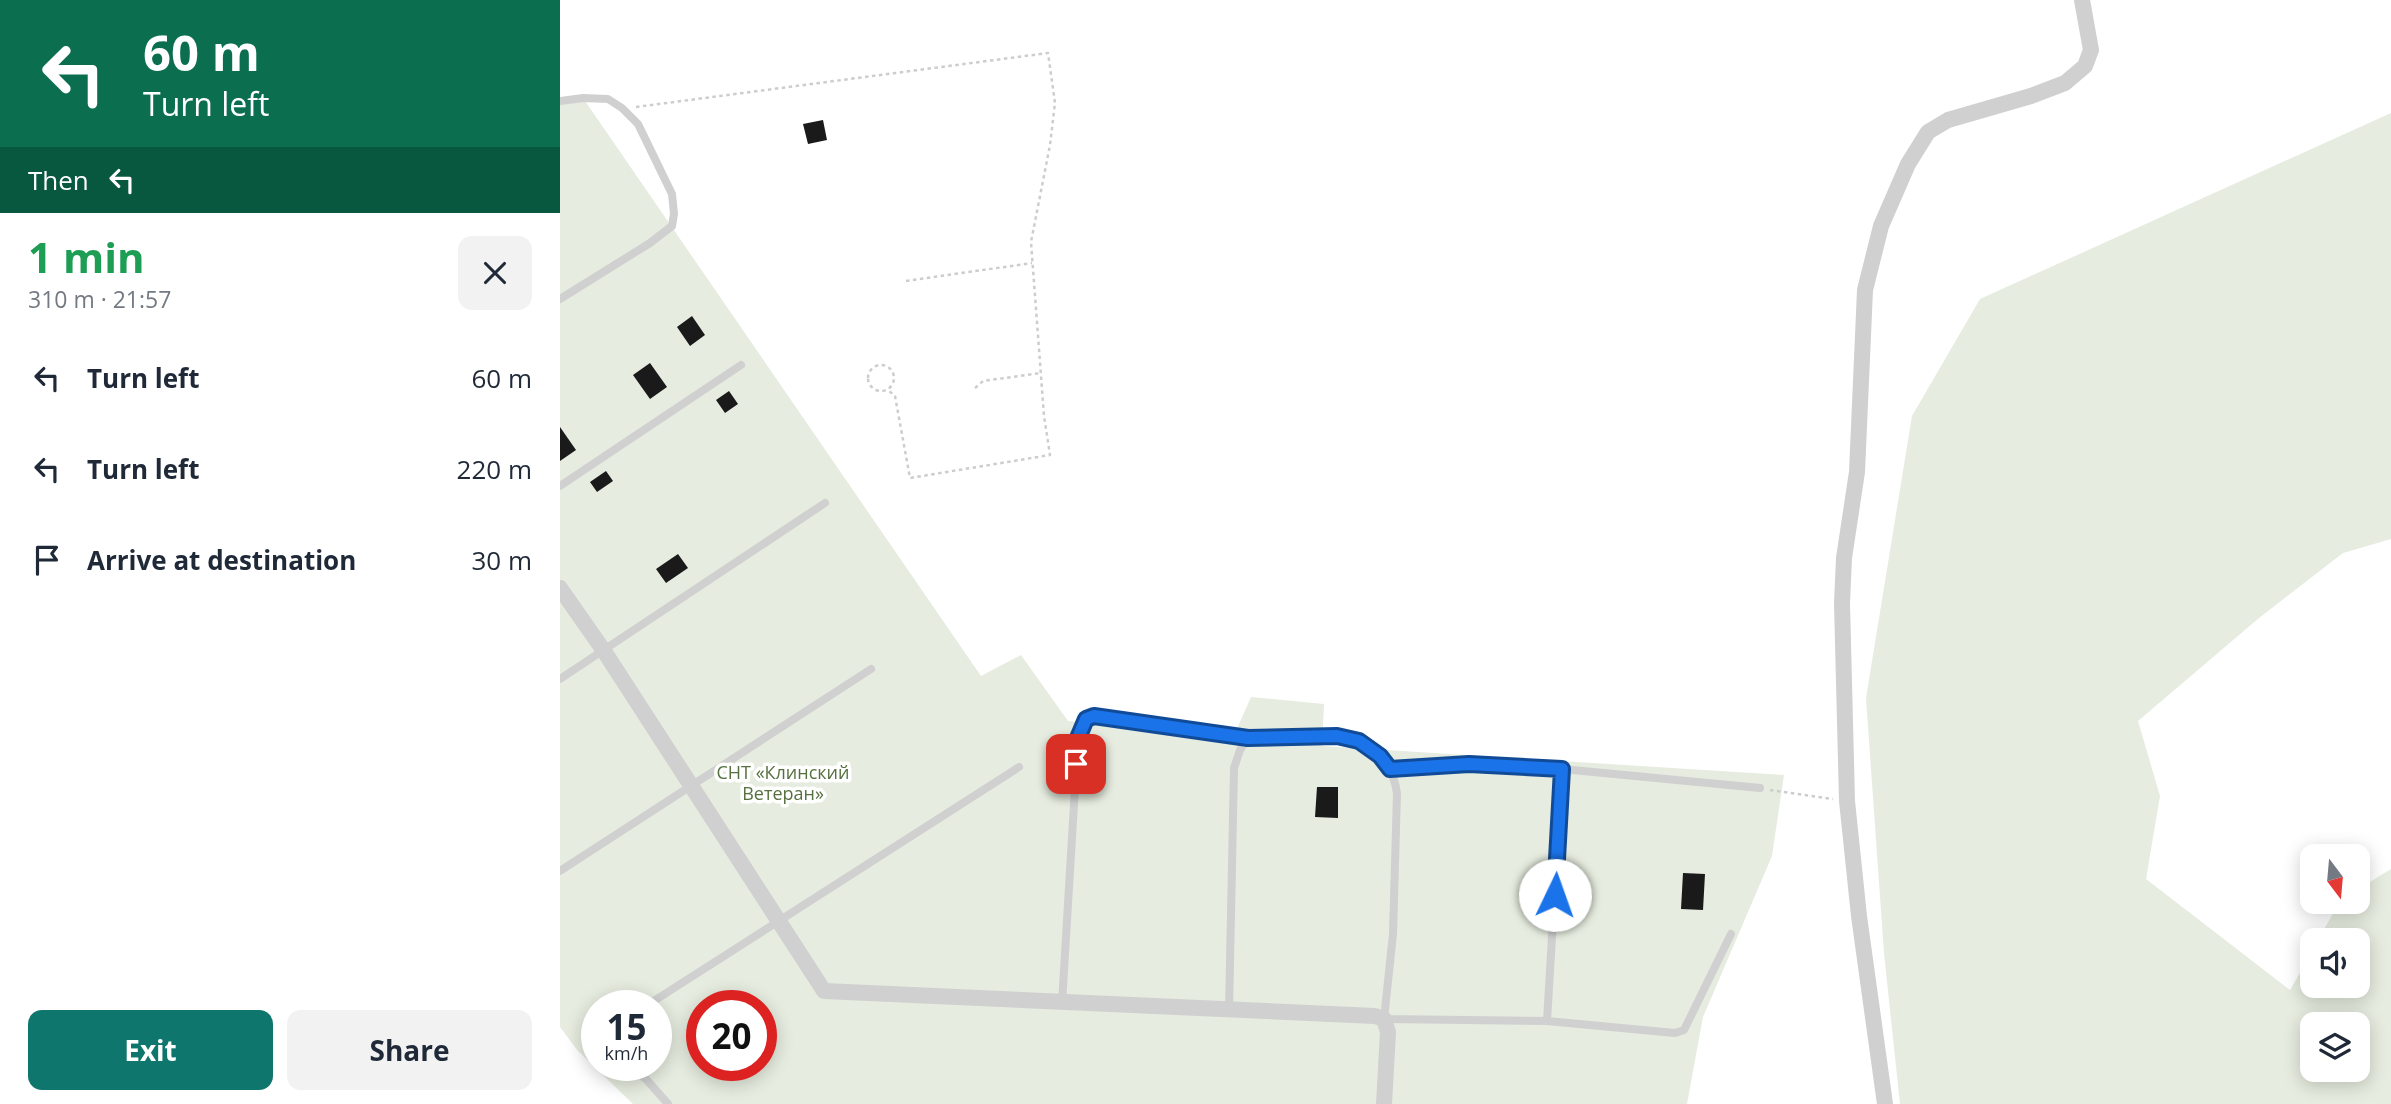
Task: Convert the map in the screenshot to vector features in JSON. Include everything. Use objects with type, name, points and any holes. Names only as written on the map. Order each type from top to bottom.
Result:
[{"type":"street","points":[[1885,1104],[1859,916],[1847,801],[1842,603],[1844,558],[1857,472],[1865,290],[1881,226],[1908,164],[1928,132],[1948,120],[2031,96],[2065,83],[2085,66],[2091,50],[2082,0]]},
{"type":"street","points":[[560,588],[604,651],[824,991],[1384,1018],[1388,1032],[1384,1104]]},
{"type":"lane","points":[[560,101],[608,99],[622,108],[638,124],[672,194],[674,214],[672,226],[650,243],[560,299]]},
{"type":"lane","points":[[560,486],[741,365]]},
{"type":"lane","points":[[560,679],[825,503]]},
{"type":"lane","points":[[560,871],[871,669]]},
{"type":"lane","points":[[1062,1003],[1078,738],[1086,719],[1094,716],[1248,738],[1337,736],[1359,741],[1380,756],[1395,780],[1396,793],[1393,934],[1384,1018],[1547,1021],[1675,1033],[1684,1030],[1731,934]]},
{"type":"lane","points":[[1229,1010],[1234,768],[1240,750],[1248,738]]},
{"type":"lane","points":[[1390,769],[1469,764],[1562,769],[1760,789]]},
{"type":"lane","points":[[670,990],[1019,767]]},
{"type":"lane","points":[[1547,1021],[1562,769]]},
{"type":"lane","points":[[648,1081],[668,1104]]},
{"type":"path","points":[[622,108],[1048,53],[1055,103],[1050,145],[1031,242],[1050,455],[910,478],[895,396],[888,390]]},
{"type":"path","points":[[906,281],[1032,263]]},
{"type":"path","points":[[883,365],[891,370],[894,379],[888,390],[880,392],[869,385],[869,373],[874,367],[883,365]]},
{"type":"path","points":[[975,388],[983,381],[1041,373]]},
{"type":"path","points":[[1760,789],[1847,801]]},
{"type":"green space","name":"СНТ «Клинский Ветеран»","points":[[583,98],[981,676],[1021,655],[1068,721],[1232,740],[1251,697],[1324,704],[1322,746],[1784,775],[1772,856],[1703,1017],[1687,1104],[633,1104],[609,1081],[672,1081],[672,990],[581,990],[581,1054],[560,1027],[560,101]]},
{"type":"green space","points":[[2391,113],[2391,539],[2343,553],[2259,618],[2138,721],[2160,796],[2146,879],[2290,990],[2300,973],[2300,998],[2370,998],[2370,928],[2325,928],[2333,914],[2370,914],[2370,882],[2391,869],[2391,1104],[1900,1104],[1884,953],[1866,698],[1912,416],[1980,299]]},
{"type":"building","points":[[823,120],[827,140],[808,144],[803,124]]},
{"type":"building","points":[[692,316],[705,335],[690,346],[677,327]]},
{"type":"building","points":[[650,363],[667,387],[650,399],[633,375]]},
{"type":"building","points":[[729,391],[738,404],[725,413],[716,400]]},
{"type":"building","points":[[560,427],[576,450],[560,461]]},
{"type":"building","points":[[606,471],[613,481],[597,492],[590,482]]},
{"type":"building","points":[[678,554],[688,568],[666,583],[656,569]]},
{"type":"building","points":[[1317,787],[1338,787],[1338,818],[1315,817]]},
{"type":"building","points":[[1683,873],[1705,874],[1703,910],[1681,909]]},
{"type":"route","points":[[1076,764],[1078,738],[1086,719],[1094,716],[1221,732],[1248,738],[1337,736],[1359,741],[1380,756],[1390,769],[1469,764],[1562,769],[1555,895]]}]
